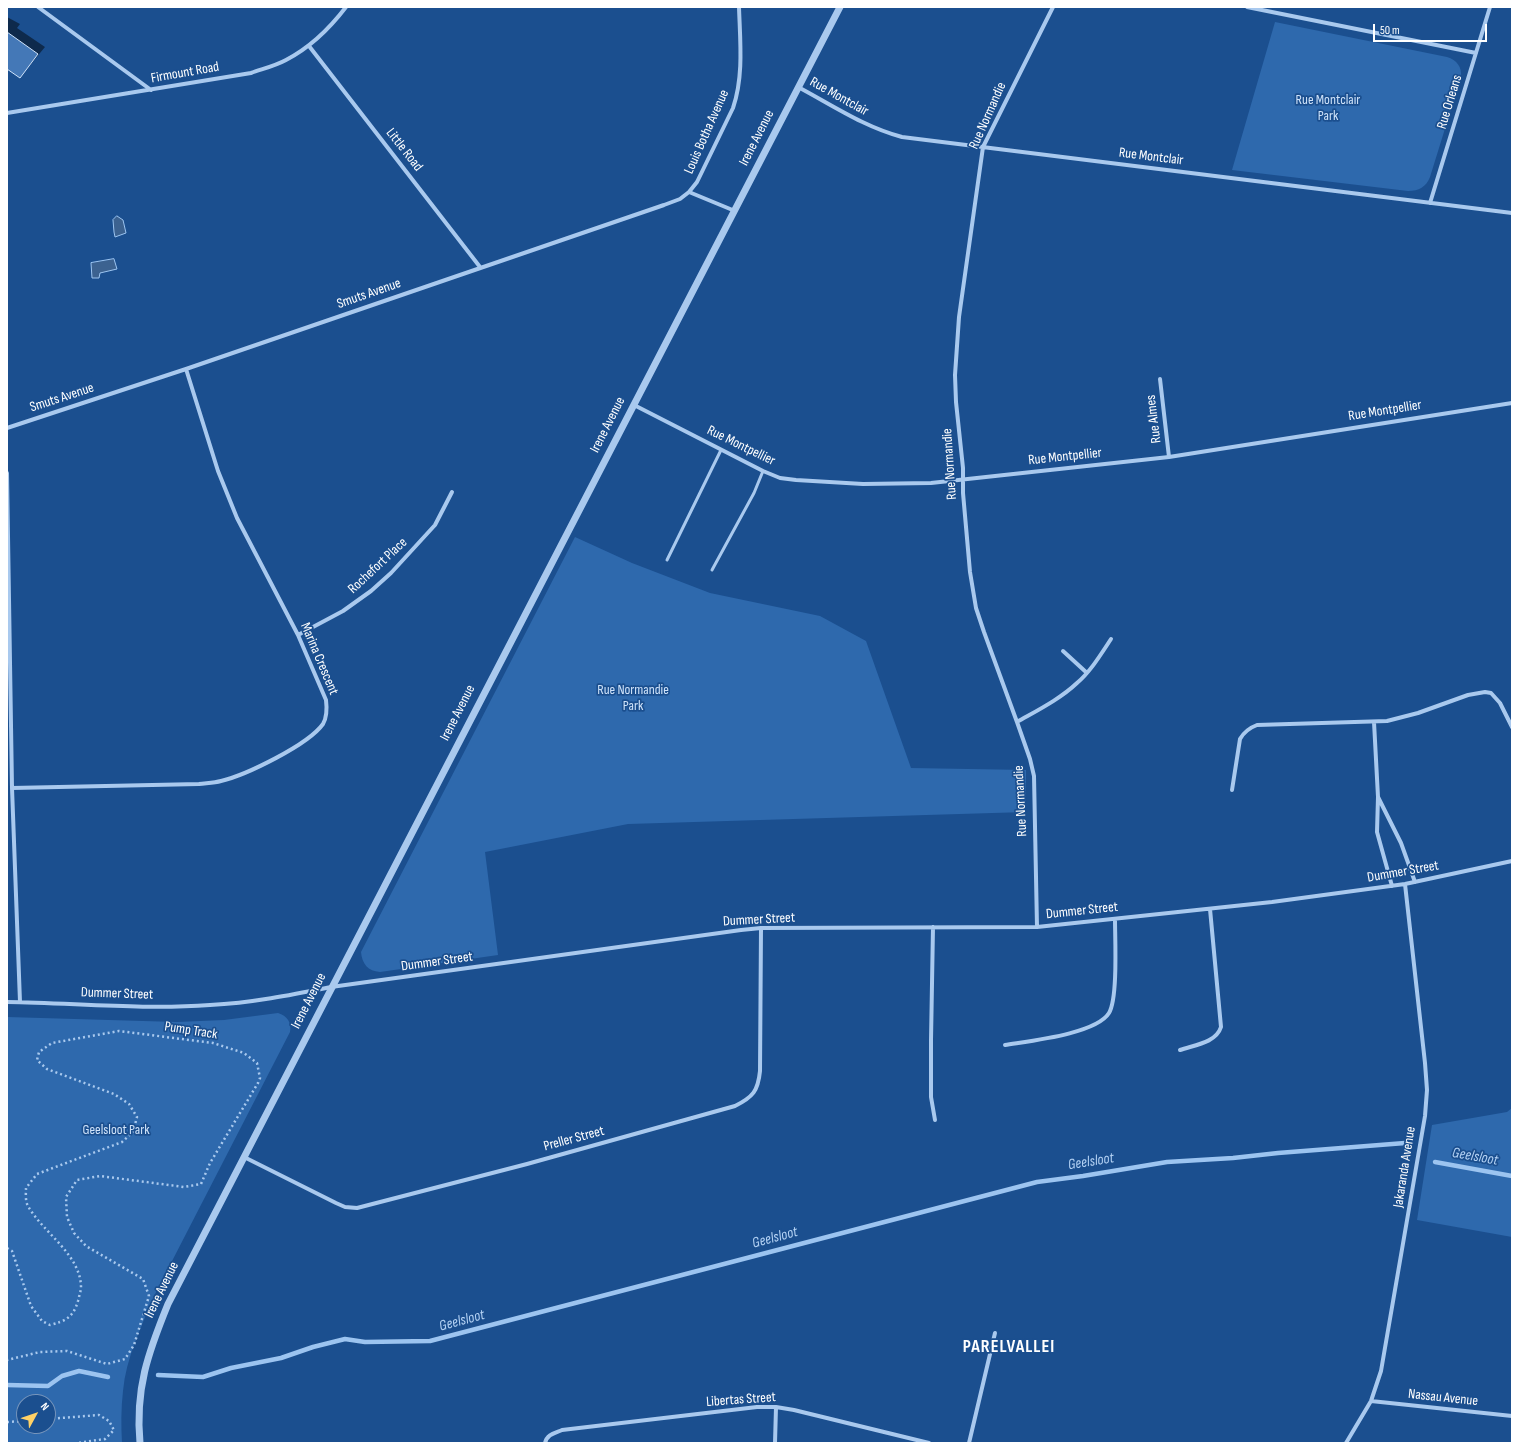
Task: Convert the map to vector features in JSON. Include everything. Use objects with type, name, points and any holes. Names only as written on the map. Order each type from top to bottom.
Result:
[{"type":"street","points":[[38,7],[151,90]]},
{"type":"street","name":"Firmount Road","points":[[7,113],[251,73],[285,60],[309,46],[346,7]]},
{"type":"street","name":"Louis Botha Avenue","points":[[689,192],[697,182],[733,108],[737,95],[740,71],[740,7]]},
{"type":"street","name":"Irene Avenue","points":[[140,1443],[138,1426],[144,1370],[152,1343],[168,1304],[330,988],[840,7]]},
{"type":"street","name":"Rue Normandie","points":[[1037,927],[1034,776],[1018,722],[976,608],[970,572],[955,375],[959,317],[983,147],[1053,7]]},
{"type":"street","points":[[1247,7],[1476,53]]},
{"type":"street","name":"Rue Orleans","points":[[1430,203],[1490,7]]},
{"type":"street","name":"Little Road","points":[[309,46],[480,267]]},
{"type":"street","name":"Rue Montclair","points":[[798,86],[870,126],[886,133],[921,140],[1512,213]]},
{"type":"street","points":[[689,192],[735,211]]},
{"type":"street","name":"Smuts Avenue","points":[[7,428],[186,369],[664,205],[680,199],[689,192]]},
{"type":"street","name":"Marina Crescent","points":[[12,788],[199,784],[220,781],[234,777],[284,753],[315,733],[324,723],[327,710],[326,700],[298,635],[237,518],[218,471],[186,369]]},
{"type":"street","name":"Rue Almes","points":[[1160,379],[1169,457]]},
{"type":"street","name":"Rue Montpellier","points":[[633,404],[721,450],[780,478],[863,484],[931,483],[1169,457],[1512,403]]},
{"type":"street","points":[[7,473],[12,788],[20,1002]]},
{"type":"street","name":"Rochefort Place","points":[[298,635],[343,611],[371,591],[392,573],[435,524],[452,492]]},
{"type":"street","points":[[1018,722],[1066,693],[1087,673],[1111,639]]},
{"type":"street","points":[[1063,651],[1087,673]]},
{"type":"street","points":[[1232,790],[1240,740],[1243,733],[1249,728],[1257,725],[1374,722],[1401,718],[1473,694],[1485,692],[1496,698],[1512,727]]},
{"type":"street","points":[[1374,722],[1378,797],[1377,832],[1392,886]]},
{"type":"street","points":[[1378,797],[1401,843],[1415,882]]},
{"type":"street","name":"Dummer Street","points":[[7,1002],[152,1007],[212,1005],[271,998],[330,988],[740,930],[761,928],[1037,927],[1272,902],[1392,886],[1512,861]]},
{"type":"street","name":"Jakaranda Avenue","points":[[1346,1443],[1371,1401],[1381,1371],[1425,1116],[1427,1090],[1425,1063],[1405,884]]},
{"type":"street","points":[[1180,1050],[1213,1039],[1219,1034],[1221,1027],[1210,909]]},
{"type":"street","points":[[1005,1045],[1057,1036],[1094,1026],[1108,1014],[1112,1003],[1115,970],[1115,919]]},
{"type":"street","name":"Preller Street","points":[[244,1157],[336,1203],[345,1207],[357,1208],[519,1166],[736,1106],[750,1097],[757,1088],[759,1082],[761,928]]},
{"type":"street","points":[[933,928],[931,1097],[935,1120]]},
{"type":"street","points":[[969,1443],[995,1333]]},
{"type":"street","name":"Nassau Avenue","points":[[1371,1401],[1512,1416]]},
{"type":"street","name":"Libertas Street","points":[[545,1443],[552,1434],[570,1429],[757,1407],[776,1407],[794,1410],[929,1443]]},
{"type":"street","points":[[775,1443],[776,1407]]},
{"type":"lane","points":[[667,560],[721,450]]},
{"type":"lane","points":[[712,570],[754,493],[764,471]]},
{"type":"path","name":"Pump Track","points":[[7,1248],[12,1251],[31,1306],[42,1321],[50,1325],[66,1320],[76,1306],[81,1289],[78,1272],[70,1256],[36,1219],[26,1204],[26,1188],[37,1174],[122,1142],[134,1132],[137,1117],[129,1104],[114,1094],[47,1069],[37,1060],[39,1052],[52,1043],[119,1031],[213,1043],[244,1053],[257,1063],[260,1078],[258,1083],[210,1163],[201,1184],[184,1187],[100,1176],[77,1180],[66,1197],[67,1217],[74,1233],[86,1246],[143,1279],[149,1296],[134,1345],[125,1360],[107,1364],[67,1351],[40,1352],[7,1360]]},
{"type":"path","points":[[56,1418],[99,1414],[110,1421],[114,1430],[105,1439],[77,1443]]},
{"type":"green space","name":"Rue Montclair Park","points":[[1275,22],[1447,57],[1451,58],[1458,64],[1461,70],[1461,77],[1430,177],[1424,186],[1416,190],[1408,191],[1232,170]]},
{"type":"green space","name":"Rue Normandie Park","points":[[575,537],[632,563],[710,593],[820,616],[866,641],[911,768],[1026,770],[1026,812],[628,824],[485,852],[498,955],[380,972],[372,970],[364,963],[361,952]]},
{"type":"green space","name":"Geelsloot Park","points":[[278,1013],[288,1020],[290,1032],[153,1298],[139,1332],[127,1367],[122,1397],[122,1443],[7,1443],[7,1017],[177,1022],[224,1020]]},
{"type":"green space","points":[[1512,1108],[1512,1237],[1417,1220],[1432,1125],[1507,1112]]},
{"type":"shaded area","points":[[117,216],[123,220],[126,233],[115,237],[113,220]]},
{"type":"shaded area","points":[[114,259],[117,269],[100,273],[99,278],[92,278],[91,263]]},
{"type":"building","points":[[7,32],[38,54],[20,78],[7,69]]},
{"type":"waterway","name":"Geelsloot","points":[[158,1375],[203,1377],[231,1368],[281,1358],[313,1347],[345,1339],[365,1342],[430,1341],[1037,1182],[1167,1162],[1233,1158],[1405,1143]]},
{"type":"waterway","name":"Geelsloot","points":[[1435,1162],[1512,1176]]},
{"type":"waterway","name":"Geelsloot","points":[[7,1385],[48,1386],[62,1376],[79,1371],[108,1377]]},
{"type":"district","name":"PARELVALLEI","points":[[1009,1347]]}]
